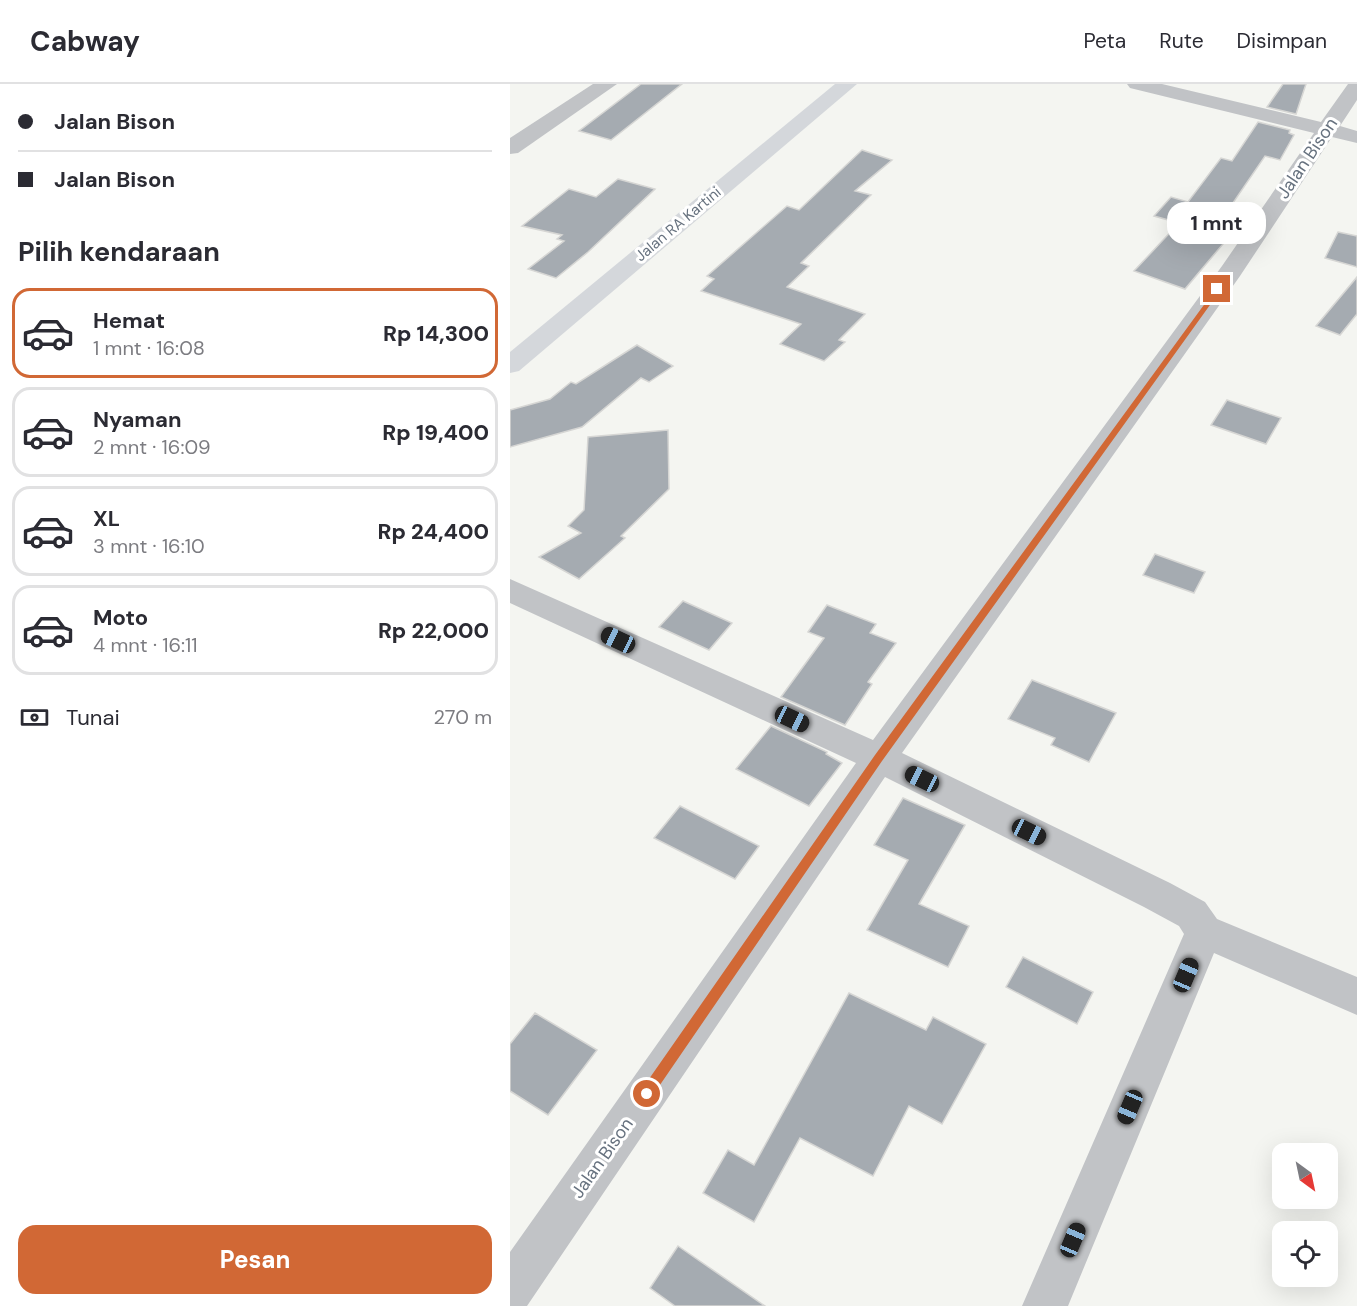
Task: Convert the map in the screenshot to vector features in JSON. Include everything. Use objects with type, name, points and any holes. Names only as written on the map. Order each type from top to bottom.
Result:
[{"type":"main road","name":"Jalan RA Kartini","points":[[510,365],[848,84]]},
{"type":"street","points":[[510,148],[607,84]]},
{"type":"street","points":[[1137,84],[1357,137]]},
{"type":"street","name":"Jalan Bison","points":[[510,1291],[879,758],[1231,271],[1357,85]]},
{"type":"street","points":[[510,590],[879,758],[1157,895],[1192,915],[1204,931],[1357,996]]},
{"type":"street","points":[[1045,1306],[1204,931]]},
{"type":"building","points":[[641,84],[682,84],[611,140],[579,131]]},
{"type":"building","points":[[1283,84],[1306,84],[1296,114],[1267,107]]},
{"type":"building","points":[[1258,122],[1290,130],[1289,133],[1294,135],[1280,160],[1265,156],[1226,213],[1251,220],[1237,241],[1228,238],[1185,289],[1134,271],[1179,223],[1154,216],[1171,197],[1188,202],[1221,158],[1232,161]]},
{"type":"building","points":[[862,150],[892,160],[855,191],[871,195],[801,263],[809,266],[787,287],[865,314],[839,340],[845,342],[824,361],[780,344],[801,324],[701,291],[714,279],[707,276],[787,206],[799,210]]},
{"type":"building","points":[[618,179],[655,189],[588,252],[556,278],[528,269],[564,241],[557,239],[562,235],[522,226],[569,189],[596,197]]},
{"type":"building","points":[[1338,232],[1357,236],[1357,267],[1325,258]]},
{"type":"building","points":[[1357,277],[1357,314],[1340,335],[1316,326]]},
{"type":"building","points":[[637,345],[673,366],[649,382],[641,378],[582,427],[510,447],[510,410],[550,399],[571,382],[576,384]]},
{"type":"building","points":[[1227,400],[1281,418],[1266,444],[1211,425]]},
{"type":"building","points":[[668,430],[669,489],[621,536],[625,538],[579,579],[539,557],[581,533],[568,526],[584,510],[588,437]]},
{"type":"building","points":[[1155,554],[1205,572],[1194,593],[1143,575]]},
{"type":"building","points":[[683,601],[732,623],[709,650],[659,627]]},
{"type":"building","points":[[827,605],[876,624],[870,633],[896,643],[868,682],[872,684],[845,725],[781,697],[824,638],[808,632]]},
{"type":"building","points":[[1032,680],[1116,713],[1089,762],[1051,745],[1055,738],[1008,719]]},
{"type":"building","points":[[771,726],[827,752],[826,754],[842,763],[809,806],[736,769]]},
{"type":"building","points":[[903,798],[965,825],[919,904],[969,926],[948,967],[867,930],[908,860],[874,845]]},
{"type":"building","points":[[680,806],[759,846],[735,879],[654,838]]},
{"type":"building","points":[[1023,957],[1093,992],[1077,1024],[1006,987]]},
{"type":"building","points":[[849,993],[926,1030],[933,1017],[986,1044],[942,1124],[909,1106],[873,1176],[800,1138],[754,1222],[703,1193],[728,1150],[754,1165]]},
{"type":"building","points":[[535,1013],[597,1050],[548,1115],[510,1091],[510,1044]]},
{"type":"building","points":[[678,1246],[765,1306],[675,1306],[650,1288]]},
{"type":"route","points":[[647,1094],[879,758],[1217,289]]}]
